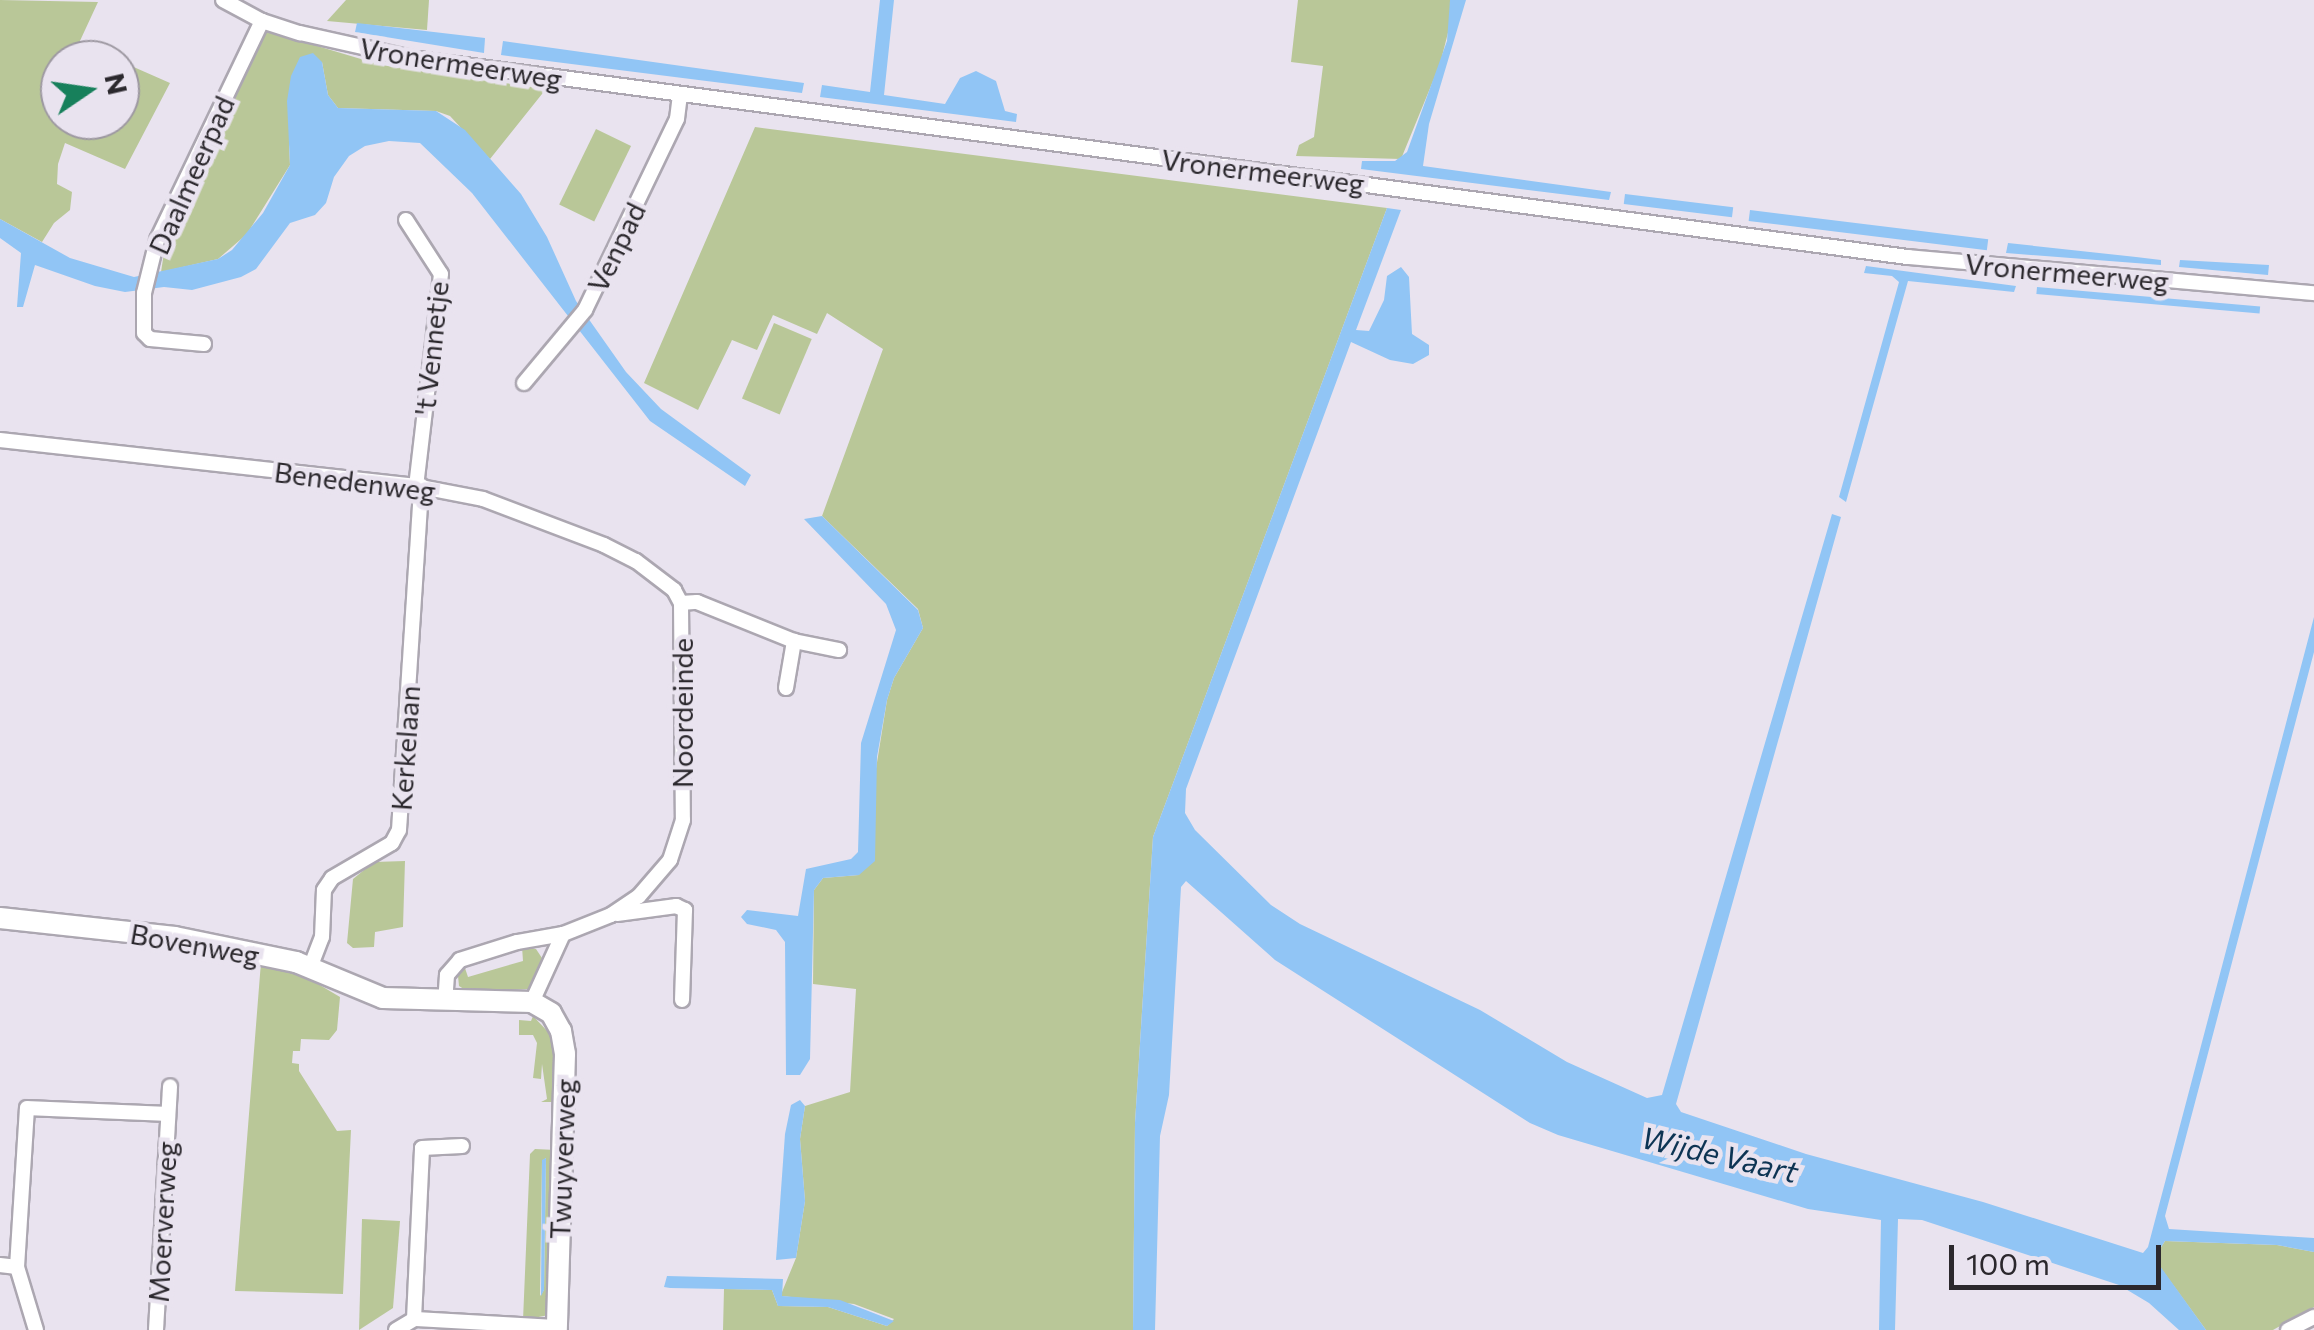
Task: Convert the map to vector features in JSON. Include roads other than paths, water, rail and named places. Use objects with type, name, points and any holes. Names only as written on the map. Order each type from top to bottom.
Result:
[{"type":"street","name":"Vronermeerweg","points":[[223,0],[262,21],[366,51],[1908,257],[2314,293]]},
{"type":"street","name":"Daalmeerpad","points":[[204,344],[150,340],[144,333],[144,293],[156,240],[262,21]]},
{"type":"street","name":"Venpad","points":[[524,384],[585,310],[677,120],[680,94]]},
{"type":"street","name":"'t Vennetje","points":[[406,220],[441,274],[418,486]]},
{"type":"street","name":"Benedenweg","points":[[0,440],[418,486],[512,508],[636,561],[670,586],[681,603]]},
{"type":"street","name":"Kerkelaan","points":[[310,968],[322,937],[324,890],[332,878],[392,843],[400,830],[418,486]]},
{"type":"street","name":"Noordeinde","points":[[612,914],[660,874],[680,836],[681,603],[696,602],[794,641],[838,650]]},
{"type":"street","points":[[786,688],[794,641]]},
{"type":"street","name":"Noordeinde","points":[[445,1001],[447,975],[460,960],[517,942],[562,934],[612,914],[676,906],[686,910],[682,1000]]},
{"type":"street","name":"Bovenweg","points":[[0,918],[175,937],[310,968],[383,998],[532,1002]]},
{"type":"street","points":[[532,1002],[562,934]]},
{"type":"street","name":"Twuyverweg","points":[[532,1002],[557,1021],[566,1054],[557,1328]]},
{"type":"street","name":"Moerverweg","points":[[156,1330],[170,1086]]},
{"type":"street","name":"Moerverweg","points":[[17,1267],[27,1108],[168,1114]]},
{"type":"street","points":[[462,1146],[422,1148],[403,1326],[557,1328]]},
{"type":"street","points":[[0,1265],[17,1267],[36,1330]]},
{"type":"street","points":[[2288,1330],[2314,1317]]},
{"type":"water","points":[[880,0],[894,0],[884,95],[945,104],[960,78],[976,71],[996,81],[1005,111],[1017,114],[1016,122],[820,97],[822,85],[870,92]]},
{"type":"water","points":[[1450,0],[1466,0],[1429,124],[1423,166],[1611,192],[1609,200],[1361,169],[1362,161],[1395,161],[1407,152],[1447,41]]},
{"type":"water","points":[[357,23],[485,38],[484,53],[355,32]]},
{"type":"water","points":[[503,41],[804,83],[802,93],[501,55]]},
{"type":"water","points":[[313,53],[322,62],[328,95],[338,108],[436,111],[465,130],[521,194],[547,237],[576,301],[626,372],[661,409],[751,475],[745,486],[650,421],[472,193],[420,143],[389,141],[365,146],[349,156],[334,177],[326,203],[315,215],[290,223],[256,269],[241,277],[192,290],[164,287],[125,292],[35,265],[23,307],[17,307],[21,253],[0,238],[0,219],[70,258],[134,277],[218,259],[232,250],[263,213],[290,165],[287,101],[291,76],[300,57]]},
{"type":"water","points":[[1625,194],[1733,207],[1732,217],[1624,204]]},
{"type":"water","name":"Wijde Vaart","points":[[1387,208],[1401,210],[1356,330],[1369,331],[1384,300],[1387,276],[1401,267],[1409,277],[1412,334],[1429,345],[1429,355],[1413,364],[1390,360],[1351,342],[1186,789],[1185,813],[1195,830],[1271,905],[1300,924],[1480,1010],[1567,1062],[1647,1098],[1662,1095],[1832,514],[1841,517],[1676,1104],[1681,1112],[1806,1154],[1983,1202],[2143,1253],[2148,1247],[2314,617],[2314,652],[2165,1216],[2169,1229],[2314,1238],[2314,1252],[2277,1245],[2165,1241],[2156,1255],[2160,1266],[2206,1330],[2179,1330],[2149,1303],[2119,1285],[1922,1220],[1898,1219],[1895,1330],[1879,1330],[1881,1220],[1808,1209],[1558,1135],[1530,1123],[1275,960],[1186,881],[1181,887],[1169,1095],[1160,1136],[1155,1330],[1133,1330],[1135,1123],[1153,837]]},
{"type":"water","points":[[1750,210],[1988,239],[1987,250],[1749,221]]},
{"type":"water","points":[[2008,243],[2161,260],[2161,265],[2006,253]]},
{"type":"water","points":[[2180,260],[2269,265],[2268,275],[2179,267]]},
{"type":"water","points":[[1866,266],[2016,286],[2014,292],[1908,281],[1846,502],[1839,497],[1899,282],[1892,276],[1864,273]]},
{"type":"water","points":[[2037,287],[2260,307],[2260,313],[2036,294]]},
{"type":"water","points":[[822,516],[918,610],[923,628],[894,678],[887,700],[877,757],[875,861],[859,875],[823,878],[814,890],[810,1059],[800,1075],[786,1075],[785,942],[776,930],[747,924],[741,917],[747,910],[798,916],[806,869],[851,859],[858,852],[861,743],[896,630],[886,604],[804,519]]},
{"type":"water","points":[[800,1100],[805,1106],[800,1139],[805,1201],[796,1258],[776,1260],[785,1134],[791,1105]]},
{"type":"water","points":[[546,1158],[544,1290],[541,1296],[542,1160]]},
{"type":"water","points":[[667,1276],[783,1279],[782,1296],[840,1300],[894,1321],[887,1326],[828,1307],[778,1306],[772,1290],[664,1287]]}]
